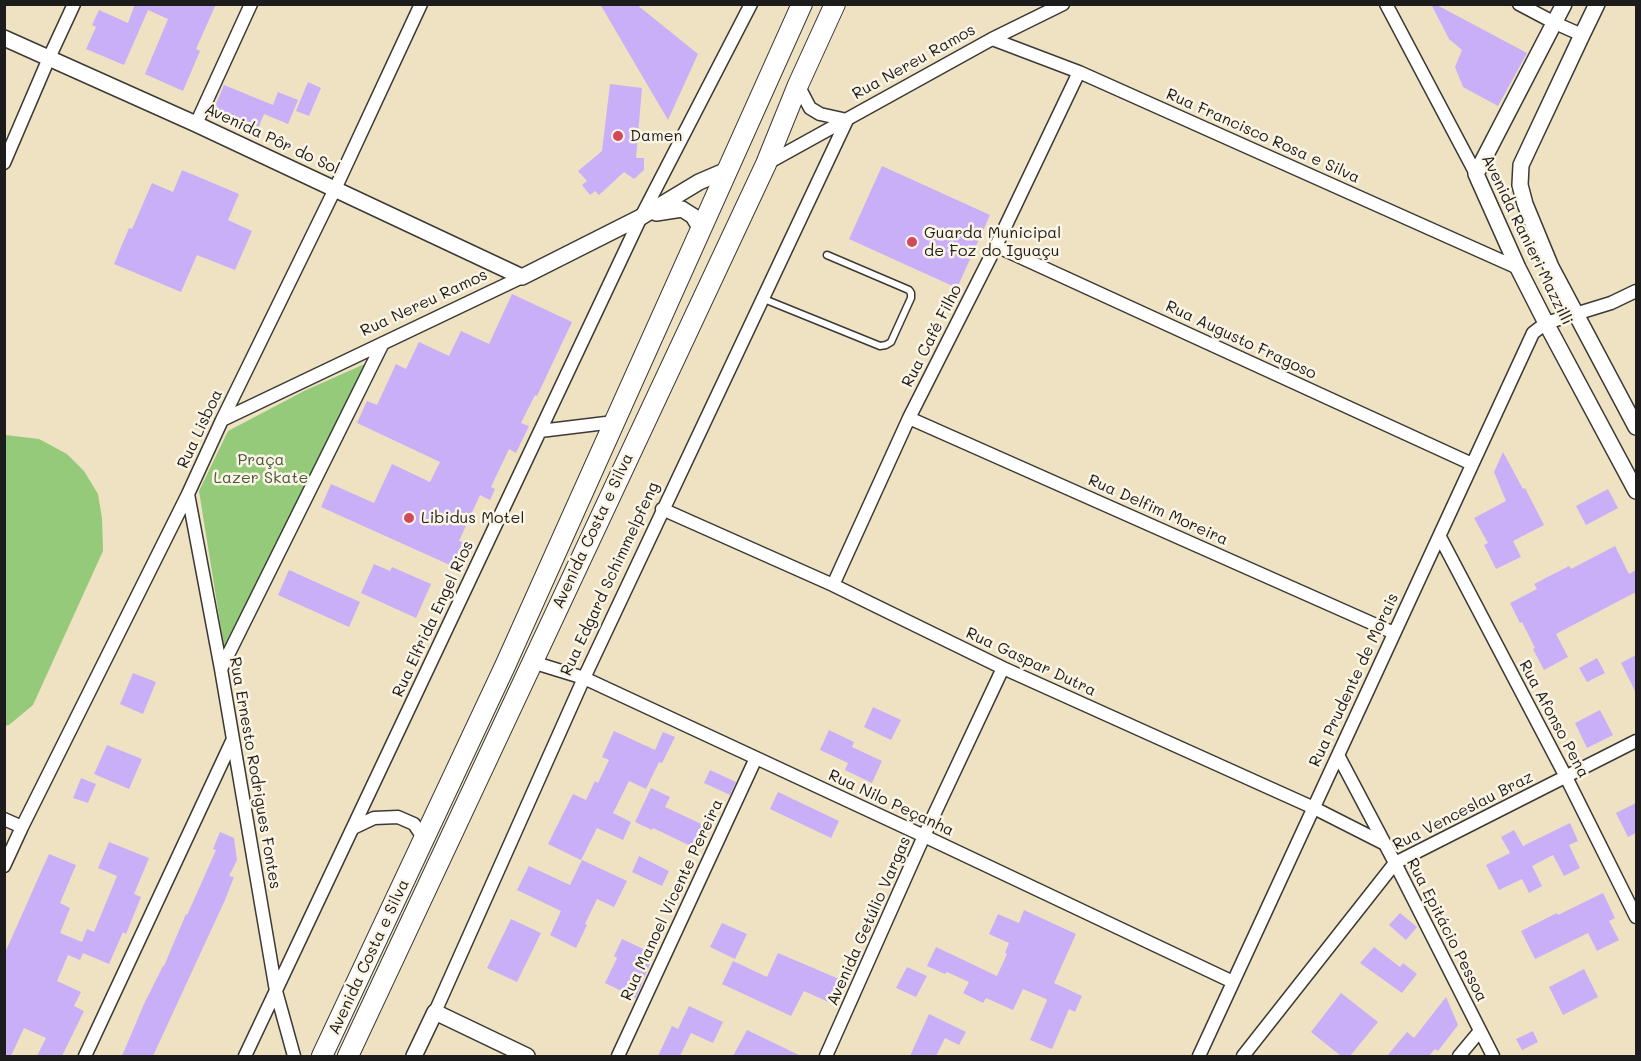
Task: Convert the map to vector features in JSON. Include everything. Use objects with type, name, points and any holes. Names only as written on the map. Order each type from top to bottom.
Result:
[{"type":"main road","name":"Avenida Costa e Silva","points":[[322,1056],[505,666],[802,4]]},
{"type":"main road","name":"Avenida Costa e Silva","points":[[348,1056],[766,164],[835,4]]},
{"type":"street","points":[[4,163],[74,4]]},
{"type":"street","points":[[196,124],[251,4]]},
{"type":"street","name":"Rua Lisboa","points":[[4,866],[188,494],[421,4]]},
{"type":"street","name":"Rua Elfrida Engel Rios","points":[[244,1056],[641,217],[751,4]]},
{"type":"street","name":"Rua Nereu Ramos","points":[[766,164],[992,39],[1063,4]]},
{"type":"street","name":"Avenida Ranieri Mazzilli","points":[[1386,4],[1476,174],[1518,268],[1546,323],[1636,491]]},
{"type":"street","points":[[1519,4],[1582,34]]},
{"type":"street","points":[[1476,174],[1564,4]]},
{"type":"street","name":"Avenida Ranieri Mazzilli","points":[[1598,4],[1521,165],[1520,186],[1524,204],[1551,267],[1636,427]]},
{"type":"street","name":"Avenida Pôr do Sol","points":[[4,38],[196,124],[522,277]]},
{"type":"street","name":"Rua Francisco Rosa e Silva","points":[[992,39],[1079,72],[1518,268]]},
{"type":"street","name":"Rua Café Filho","points":[[833,585],[909,418],[996,246],[1079,72]]},
{"type":"street","name":"Rua Nereu Ramos","points":[[798,86],[810,108],[820,114],[847,120]]},
{"type":"street","name":"Rua Edgard Schimmelpfeng","points":[[414,1056],[662,509],[764,299],[847,120]]},
{"type":"street","points":[[641,217],[699,183],[727,170]]},
{"type":"street","points":[[641,217],[682,209],[693,216],[701,229]]},
{"type":"street","name":"Rua Nereu Ramos","points":[[222,420],[522,277],[641,217]]},
{"type":"street","name":"Rua Augusto Fragoso","points":[[996,246],[1472,464]]},
{"type":"street","points":[[1546,323],[1611,303],[1636,291]]},
{"type":"street","name":"Rua Prudente de Morais","points":[[1199,1056],[1533,333],[1546,323]]},
{"type":"street","points":[[221,669],[383,343]]},
{"type":"street","name":"Rua Delfim Moreira","points":[[909,418],[1394,633]]},
{"type":"street","points":[[540,431],[614,422]]},
{"type":"street","name":"Rua Ernesto Rodrigues Fontes","points":[[188,494],[221,669],[276,991],[294,1056]]},
{"type":"street","name":"Rua Gaspar Dutra","points":[[662,509],[833,585],[1003,668],[1314,808],[1385,844]]},
{"type":"street","name":"Rua Afonso Pena","points":[[1440,537],[1566,777],[1636,917]]},
{"type":"street","name":"Rua Nilo Peçanha","points":[[532,662],[584,678],[1233,981]]},
{"type":"street","name":"Avenida Getúlio Vargas","points":[[826,1056],[924,836],[1003,668]]},
{"type":"street","points":[[85,1056],[233,738]]},
{"type":"street","name":"Rua Venceslau Braz","points":[[1243,1056],[1395,863],[1636,741]]},
{"type":"street","name":"Rua Epitácio Pessoa","points":[[1338,755],[1493,1056]]},
{"type":"street","name":"Rua Manoel Vicente Pereira","points":[[618,1056],[756,758]]},
{"type":"street","points":[[353,828],[374,818],[398,817],[414,824],[424,839]]},
{"type":"street","points":[[4,819],[22,827]]},
{"type":"street","points":[[435,1012],[527,1056]]},
{"type":"street","points":[[1459,1056],[1479,1032]]},
{"type":"lane","points":[[764,299],[880,346],[891,342],[911,298],[909,290],[827,255]]},
{"type":"green space","name":"Praça Lazer Skate","points":[[367,363],[224,647],[199,491],[228,431],[306,390]]},
{"type":"green space","points":[[5,435],[39,439],[67,454],[84,471],[98,494],[102,518],[103,551],[33,705],[5,726]]},
{"type":"building","points":[[135,4],[216,4],[196,49],[200,51],[183,91],[145,74],[168,19],[148,10],[124,65],[86,49],[96,27],[92,25],[99,10],[128,23]]},
{"type":"building","points":[[600,4],[636,4],[698,54],[668,120]]},
{"type":"building","points":[[1431,4],[1435,4],[1527,53],[1498,106],[1463,87],[1455,67],[1462,50],[1449,39]]},
{"type":"building","points":[[308,82],[321,88],[309,116],[296,111]]},
{"type":"building","points":[[610,84],[642,88],[636,158],[644,158],[644,170],[634,179],[624,172],[599,195],[595,191],[590,195],[582,185],[587,181],[578,171],[602,151]]},
{"type":"building","points":[[224,85],[273,105],[278,92],[298,100],[288,124],[264,114],[258,129],[213,111]]},
{"type":"building","points":[[882,166],[990,215],[957,288],[849,239]]},
{"type":"building","points":[[182,170],[239,194],[228,220],[252,231],[235,270],[197,255],[181,292],[114,264],[152,183],[173,192]]},
{"type":"building","points":[[512,294],[572,322],[537,396],[535,395],[521,423],[529,426],[516,453],[509,449],[491,487],[495,489],[490,500],[480,495],[459,541],[463,542],[452,566],[321,507],[331,484],[374,503],[392,464],[430,482],[440,462],[357,423],[367,401],[377,405],[396,364],[406,369],[419,342],[449,356],[461,331],[489,344]]},
{"type":"building","points":[[1503,452],[1544,525],[1513,541],[1521,557],[1496,569],[1484,545],[1488,543],[1474,518],[1506,501],[1494,472]]},
{"type":"building","points":[[1608,489],[1618,508],[1586,525],[1576,506]]},
{"type":"building","points":[[1615,546],[1629,574],[1636,570],[1636,592],[1556,634],[1568,657],[1544,670],[1522,622],[1520,623],[1510,603],[1537,589],[1534,584],[1569,566],[1571,569]]},
{"type":"building","points":[[374,564],[390,571],[392,567],[431,584],[416,618],[361,593]]},
{"type":"building","points":[[289,570],[360,602],[349,627],[278,595]]},
{"type":"building","points":[[1636,655],[1636,693],[1621,663]]},
{"type":"building","points":[[1597,658],[1605,673],[1587,682],[1579,668]]},
{"type":"building","points":[[133,673],[156,682],[143,714],[120,704]]},
{"type":"building","points":[[873,707],[901,720],[891,740],[864,727]]},
{"type":"building","points":[[1600,710],[1613,735],[1587,748],[1575,723]]},
{"type":"building","points":[[829,730],[854,742],[852,747],[882,761],[872,783],[845,770],[848,763],[820,750]]},
{"type":"building","points":[[614,731],[655,750],[663,732],[675,737],[646,789],[629,781],[613,813],[631,822],[623,840],[597,828],[581,860],[548,844],[573,794],[586,800],[595,781],[598,783],[609,760],[602,757]]},
{"type":"building","points":[[107,745],[142,759],[129,789],[94,774]]},
{"type":"building","points":[[710,770],[736,782],[730,795],[704,783]]},
{"type":"building","points":[[81,778],[96,784],[88,803],[73,798]]},
{"type":"building","points":[[651,788],[670,797],[665,807],[710,828],[699,850],[635,822]]},
{"type":"building","points":[[778,792],[839,821],[831,838],[770,809]]},
{"type":"building","points":[[1636,803],[1636,833],[1628,837],[1616,813]]},
{"type":"building","points":[[1570,823],[1578,841],[1569,845],[1580,868],[1564,876],[1553,855],[1532,866],[1542,886],[1529,893],[1522,879],[1499,890],[1486,865],[1510,853],[1501,837],[1514,830],[1523,846]]},
{"type":"building","points":[[220,832],[234,838],[237,860],[229,876],[234,877],[225,900],[153,1056],[122,1056],[216,850],[213,849]]},
{"type":"building","points":[[109,842],[149,858],[134,894],[141,897],[126,934],[123,932],[109,964],[83,953],[80,960],[68,955],[57,981],[81,992],[74,1006],[84,1011],[62,1056],[37,1056],[46,1038],[24,1028],[11,1056],[4,1056],[4,955],[49,854],[76,865],[60,903],[70,908],[60,933],[82,942],[87,929],[94,932],[117,876],[98,868]]},
{"type":"building","points":[[639,856],[669,871],[662,886],[632,872]]},
{"type":"building","points":[[582,860],[627,881],[614,907],[597,899],[576,948],[550,935],[561,911],[517,890],[529,866],[570,885]]},
{"type":"building","points":[[1603,893],[1615,918],[1609,921],[1619,940],[1597,951],[1588,933],[1535,959],[1521,931]]},
{"type":"building","points":[[1024,910],[1076,934],[1054,983],[1082,996],[1075,1012],[1069,1009],[1052,1049],[1030,1040],[1046,999],[1023,989],[1013,1010],[986,998],[983,1003],[963,993],[969,982],[927,966],[936,947],[997,976],[1007,954],[1005,953],[1009,943],[989,934],[998,914],[1019,923]]},
{"type":"building","points":[[1400,913],[1417,927],[1406,940],[1389,925]]},
{"type":"building","points":[[511,919],[541,933],[517,982],[487,968]]},
{"type":"building","points":[[722,923],[747,934],[735,959],[710,947]]},
{"type":"building","points":[[622,939],[654,954],[636,998],[605,983],[617,958],[614,956]]},
{"type":"building","points":[[1374,947],[1400,967],[1403,963],[1417,974],[1402,993],[1360,963]]},
{"type":"building","points":[[778,953],[846,982],[835,1005],[804,991],[791,1016],[722,984],[733,961],[767,977]]},
{"type":"building","points":[[907,967],[927,976],[916,997],[896,988]]},
{"type":"building","points":[[1584,969],[1598,997],[1563,1015],[1549,987]]},
{"type":"building","points":[[1341,993],[1378,1022],[1350,1056],[1341,1056],[1311,1032]]},
{"type":"building","points":[[1446,997],[1458,1025],[1438,1051],[1435,1049],[1429,1056],[1387,1056],[1407,1032],[1414,1038]]},
{"type":"building","points":[[689,1006],[723,1022],[713,1043],[691,1033],[680,1056],[658,1056],[672,1026],[678,1029]]},
{"type":"building","points":[[929,1014],[966,1032],[959,1045],[945,1038],[936,1056],[910,1056]]},
{"type":"building","points":[[747,1030],[801,1056],[733,1056]]},
{"type":"building","points":[[1533,1031],[1538,1042],[1522,1050],[1516,1039]]},
{"type":"place","name":"Damen","points":[[618,136]]},
{"type":"place","name":"Guarda Municipal de Foz do Iguaçu","points":[[912,242]]},
{"type":"place","name":"Libidus Motel","points":[[409,518]]}]
